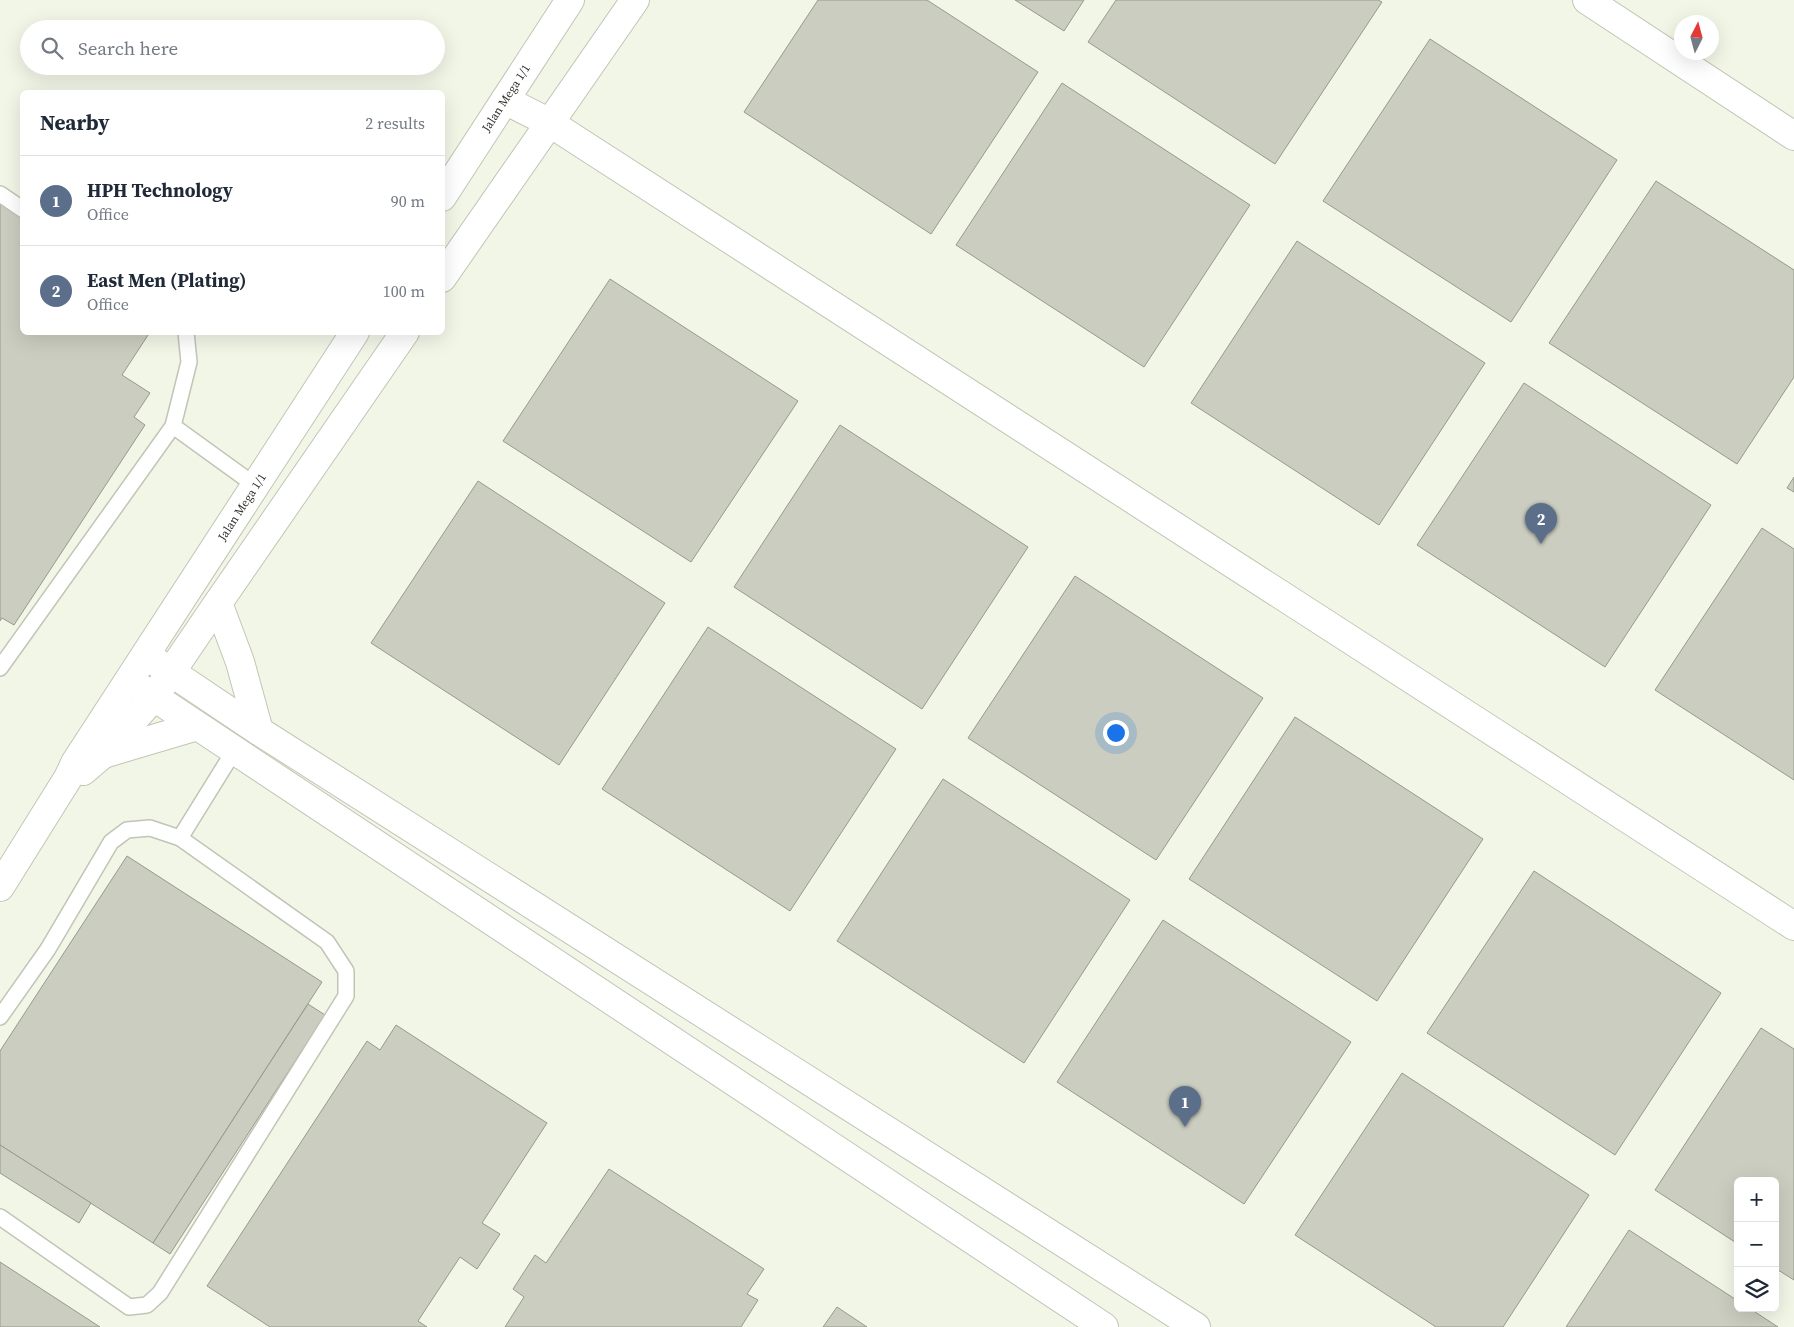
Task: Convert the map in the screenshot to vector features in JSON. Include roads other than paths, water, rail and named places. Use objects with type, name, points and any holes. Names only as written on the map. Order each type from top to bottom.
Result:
[{"type":"street","name":"Jalan Mega 1/1","points":[[445,192],[570,0]]},
{"type":"street","points":[[445,274],[635,0]]},
{"type":"street","points":[[1587,0],[1794,136]]},
{"type":"street","points":[[505,100],[550,122],[1794,926]]},
{"type":"street","name":"Jalan Mega 1/1","points":[[0,887],[68,778],[75,763],[130,682],[353,335]]},
{"type":"street","points":[[68,778],[86,769],[103,754],[154,697],[170,671],[403,335]]},
{"type":"street","points":[[218,603],[240,662],[259,731]]},
{"type":"street","points":[[146,656],[259,731],[1196,1327]]},
{"type":"street","points":[[130,682],[1104,1327]]},
{"type":"street","points":[[103,754],[197,726]]},
{"type":"lane","points":[[0,194],[20,208]]},
{"type":"lane","points":[[0,668],[173,426],[189,362],[186,335]]},
{"type":"lane","points":[[173,426],[256,486]]},
{"type":"lane","points":[[180,838],[234,751]]},
{"type":"lane","points":[[0,1017],[48,949],[111,842],[127,830],[150,828],[180,838],[327,942],[346,971],[346,996],[160,1293],[147,1304],[128,1307],[0,1217]]},
{"type":"place","name":"East Men (Plating)","points":[[1541,544]]},
{"type":"place","name":"HPH Technology","points":[[1185,1127]]}]
